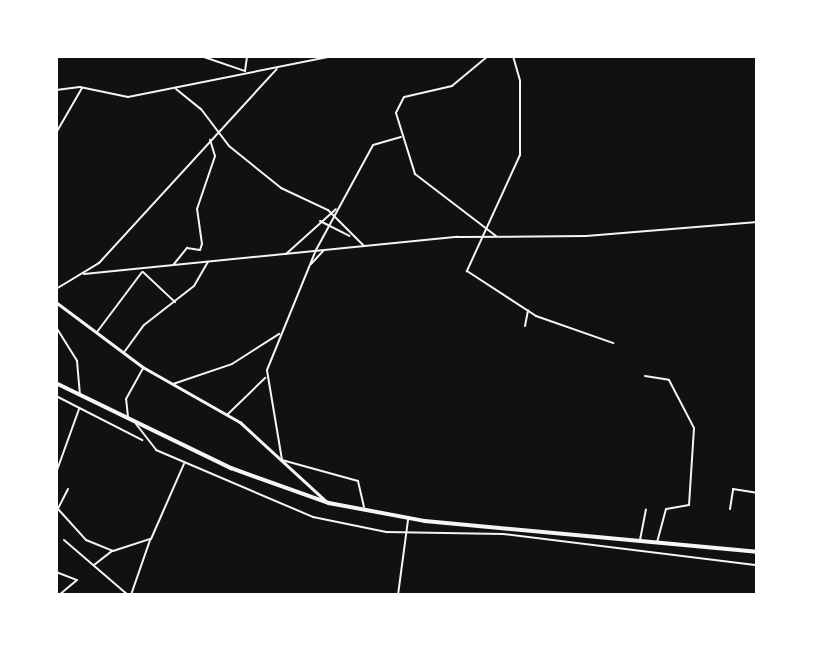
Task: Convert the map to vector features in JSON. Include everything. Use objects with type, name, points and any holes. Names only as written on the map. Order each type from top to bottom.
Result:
[{"type":"main road","points":[[56,383],[275,487],[328,503],[408,518],[756,551]]},
{"type":"street","points":[[201,56],[245,71]]},
{"type":"street","points":[[245,71],[247,56]]},
{"type":"street","points":[[56,90],[82,87],[128,97],[176,89],[245,71],[277,69],[333,56]]},
{"type":"street","points":[[488,56],[453,86],[403,98],[396,111],[405,127],[401,137],[423,183],[498,237]]},
{"type":"street","points":[[513,56],[520,81],[521,151],[484,227],[468,272],[528,310],[612,343]]},
{"type":"street","points":[[56,289],[84,274],[214,132],[277,69]]},
{"type":"street","points":[[56,133],[82,87]]},
{"type":"street","points":[[176,89],[201,109],[214,132],[281,188],[330,212],[350,237]]},
{"type":"street","points":[[228,414],[266,377],[316,250],[336,209],[375,142],[401,137]]},
{"type":"street","points":[[173,265],[187,247],[200,250],[202,244],[197,209],[215,156],[209,139]]},
{"type":"street","points":[[285,255],[318,220],[336,209]]},
{"type":"street","points":[[318,220],[366,247]]},
{"type":"street","points":[[84,274],[325,249],[480,237],[757,222]]},
{"type":"street","points":[[309,267],[325,249]]},
{"type":"street","points":[[124,352],[144,325],[176,303],[208,261]]},
{"type":"street","points":[[139,268],[176,303]]},
{"type":"street","points":[[97,333],[142,272]]},
{"type":"street","points":[[56,302],[143,367],[228,414],[328,503]]},
{"type":"street","points":[[525,326],[528,310]]},
{"type":"street","points":[[56,327],[77,361],[80,395]]},
{"type":"street","points":[[173,384],[232,364],[283,331]]},
{"type":"street","points":[[128,418],[126,399],[143,367]]},
{"type":"street","points":[[645,376],[669,380],[694,431],[689,505],[666,509],[657,542]]},
{"type":"street","points":[[266,377],[278,411],[282,460]]},
{"type":"street","points":[[56,396],[184,463],[313,517],[387,532],[407,529],[757,565]]},
{"type":"street","points":[[56,473],[78,407]]},
{"type":"street","points":[[136,422],[143,440]]},
{"type":"street","points":[[282,460],[360,482],[365,511]]},
{"type":"street","points":[[64,540],[130,595],[184,463]]},
{"type":"street","points":[[58,509],[68,489]]},
{"type":"street","points":[[730,509],[733,489],[757,493]]},
{"type":"street","points":[[56,501],[56,530]]},
{"type":"street","points":[[58,509],[86,540],[113,551]]},
{"type":"street","points":[[640,541],[646,510]]},
{"type":"street","points":[[398,595],[408,518]]},
{"type":"street","points":[[94,565],[113,551],[151,539]]},
{"type":"street","points":[[56,572],[77,580],[59,595]]}]
